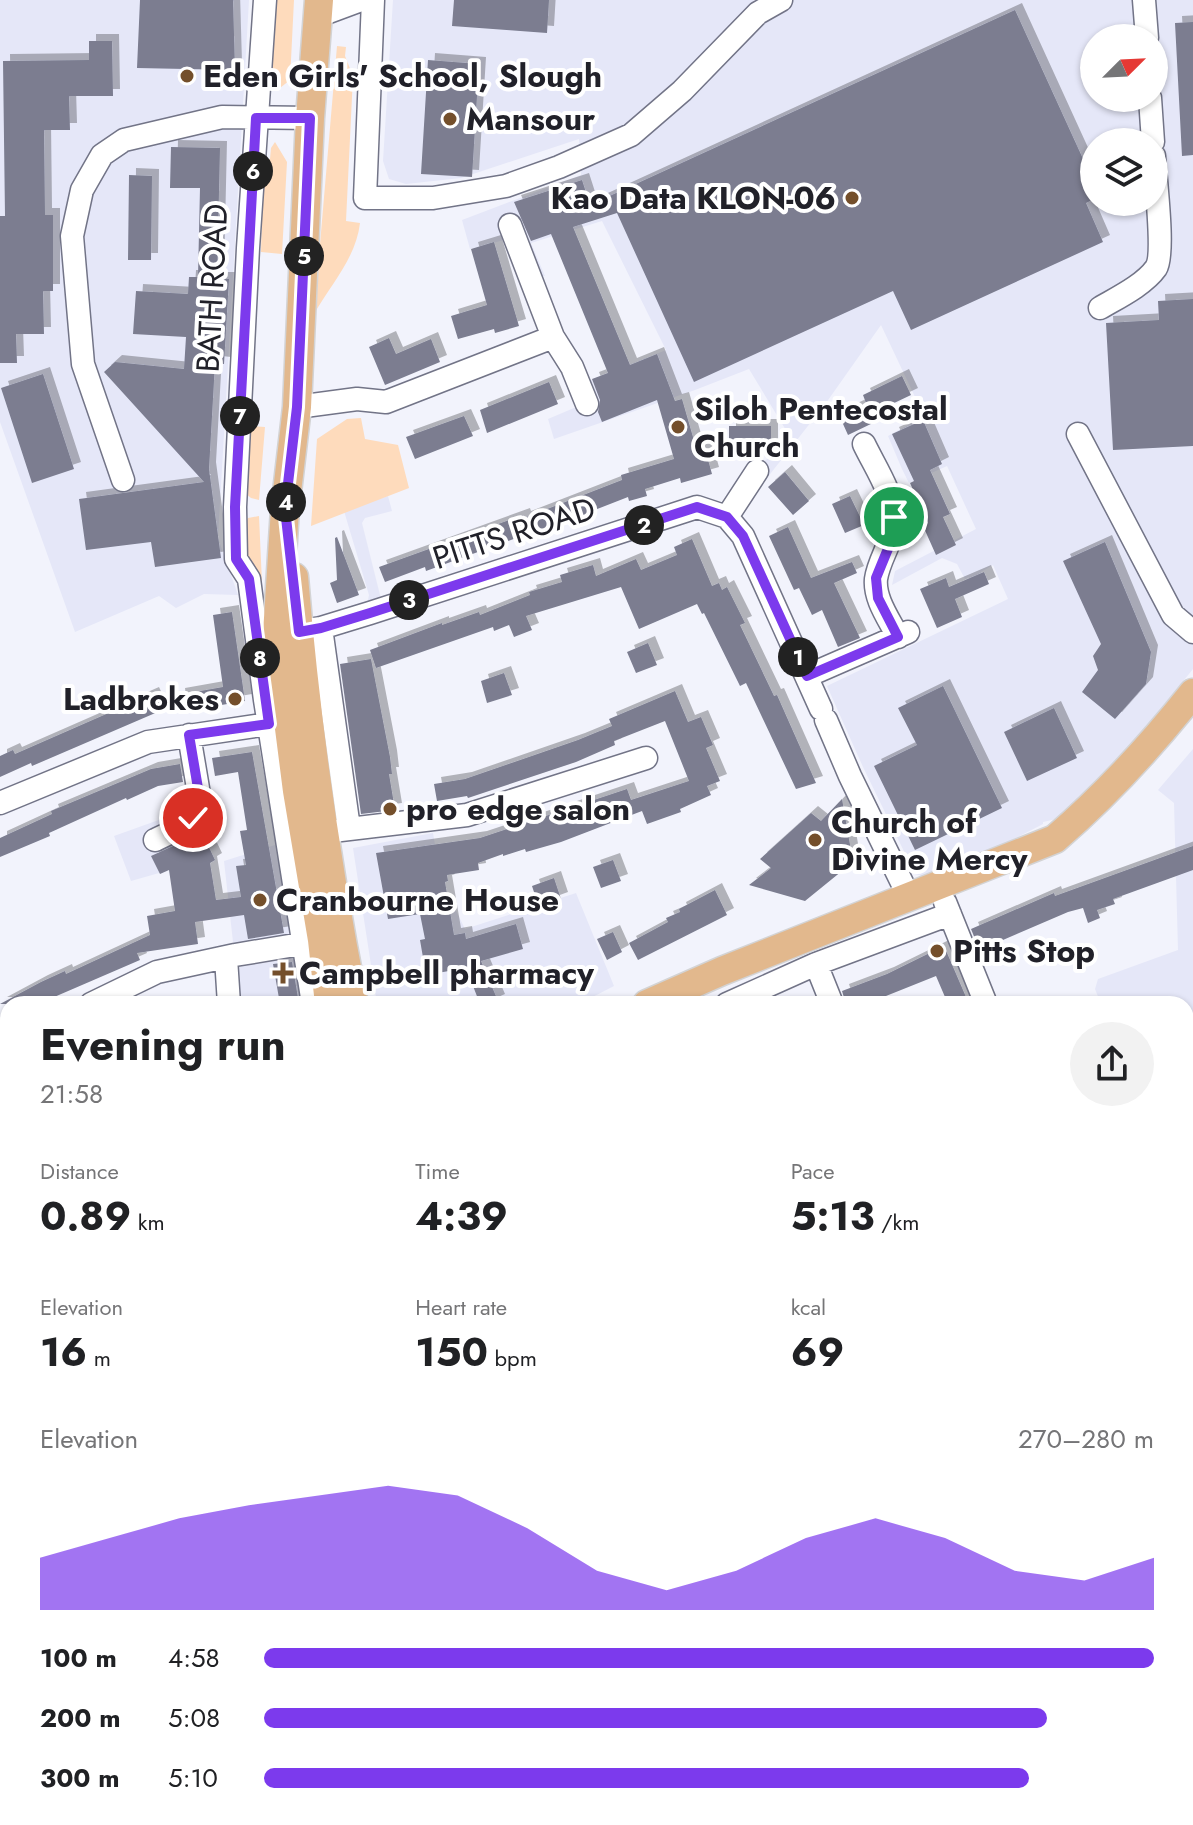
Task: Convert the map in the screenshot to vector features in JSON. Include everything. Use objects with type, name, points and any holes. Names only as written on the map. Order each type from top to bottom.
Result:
[{"type":"main road","name":"BATH ROAD","points":[[318,8],[297,407],[285,509],[299,631],[337,830],[353,996]]},
{"type":"main road","name":"BATH ROAD","points":[[299,631],[297,791],[313,943],[327,996]]},
{"type":"main road","points":[[672,996],[722,971],[1055,839],[1092,807],[1148,749],[1193,693]]},
{"type":"street","name":"BATH ROAD","points":[[265,0],[235,507],[236,559],[249,579],[269,724],[313,943],[313,996]]},
{"type":"street","points":[[318,8],[361,0]]},
{"type":"street","points":[[373,0],[365,198],[433,198],[506,186],[559,167],[631,135],[682,91],[758,13],[781,0]]},
{"type":"street","points":[[1144,0],[1146,24]]},
{"type":"street","points":[[123,480],[83,364],[72,236],[82,190],[102,155],[124,140],[222,117],[310,118]]},
{"type":"street","points":[[1100,308],[1132,290],[1156,268],[1160,252],[1158,216]]},
{"type":"street","points":[[510,225],[553,337],[572,367],[587,404]]},
{"type":"street","points":[[297,407],[357,399],[386,402],[553,337]]},
{"type":"street","points":[[1078,434],[1086,466],[1173,615],[1193,632]]},
{"type":"street","points":[[807,676],[904,634],[878,598],[876,578],[892,539],[894,517],[887,491],[864,444]]},
{"type":"street","points":[[757,471],[727,517],[743,536],[850,776],[909,897]]},
{"type":"street","name":"PITTS ROAD","points":[[299,631],[697,507],[727,517]]},
{"type":"street","points":[[0,803],[148,742],[269,724]]},
{"type":"street","points":[[155,840],[181,827],[193,818],[201,806],[189,735]]},
{"type":"street","points":[[337,830],[467,815],[646,758]]},
{"type":"street","points":[[938,887],[983,996]]},
{"type":"street","points":[[745,996],[816,964],[950,914]]},
{"type":"street","points":[[108,996],[157,972],[313,943]]},
{"type":"street","points":[[226,958],[228,996]]},
{"type":"street","points":[[816,964],[829,996]]},
{"type":"shaded area","points":[[0,0],[249,0],[218,538],[238,595],[204,594],[176,608],[159,596],[75,632],[0,422]]},
{"type":"shaded area","points":[[273,0],[294,0],[290,80],[280,88],[267,89]]},
{"type":"shaded area","points":[[393,0],[1193,0],[1193,669],[1102,781],[1061,818],[1043,822],[991,851],[922,876],[915,874],[827,686],[1008,599],[993,565],[981,572],[985,583],[975,587],[969,577],[965,579],[957,564],[942,558],[892,585],[895,571],[976,529],[947,466],[909,483],[902,469],[888,436],[924,416],[881,325],[826,403],[767,478],[756,467],[773,455],[787,432],[749,369],[554,439],[548,419],[581,405],[574,387],[666,350],[602,221],[531,243],[545,276],[526,278],[508,239],[470,249],[462,220],[581,175],[579,139],[461,178],[406,184],[389,179],[383,161]]},
{"type":"shaded area","points":[[337,46],[346,47],[345,56],[353,76],[346,221],[360,223],[354,248],[314,314]]},
{"type":"shaded area","points":[[275,142],[287,162],[282,254],[261,252],[263,161],[270,159]]},
{"type":"shaded area","points":[[361,418],[365,439],[398,445],[409,488],[311,526],[317,439],[347,419]]},
{"type":"shaded area","points":[[249,426],[265,427],[259,500],[245,493]]},
{"type":"shaded area","points":[[388,496],[392,511],[365,518],[362,523],[381,599],[367,605],[369,595],[344,511]]},
{"type":"shaded area","points":[[259,516],[262,583],[258,585],[248,561],[244,534],[248,518]]},
{"type":"shaded area","points":[[1193,749],[1193,996],[1098,996],[1095,989],[1098,979],[1178,950],[1174,803],[1158,790]]},
{"type":"shaded area","points":[[195,807],[209,849],[159,873],[131,881],[114,836]]},
{"type":"shaded area","points":[[433,833],[441,880],[465,929],[576,893],[614,986],[595,996],[376,996],[353,848]]},
{"type":"shaded area","points":[[275,845],[291,941],[234,951],[224,861]]},
{"type":"shaded area","points":[[298,957],[304,996],[223,996],[222,970]]},
{"type":"building","points":[[140,0],[233,0],[235,70],[137,68]]},
{"type":"building","points":[[454,0],[549,0],[547,33],[452,26]]},
{"type":"building","name":"Kao Data KLON-06","points":[[1015,10],[1080,152],[1080,216],[1092,216],[1103,242],[911,330],[893,291],[694,382],[617,213],[573,227],[630,365],[657,354],[675,401],[682,399],[697,451],[705,449],[712,474],[681,483],[680,478],[645,489],[647,496],[629,501],[628,497],[587,513],[588,517],[571,523],[569,520],[426,571],[425,567],[385,582],[379,567],[523,515],[524,518],[622,480],[621,475],[674,459],[657,400],[602,422],[598,412],[600,400],[592,379],[608,373],[551,234],[531,241],[514,202],[582,180],[590,205]]},
{"type":"building","points":[[1193,22],[1193,155],[1182,156],[1175,23]]},
{"type":"building","points":[[89,41],[112,41],[113,96],[69,96],[70,130],[44,130],[45,215],[53,215],[53,291],[43,291],[44,334],[16,334],[17,363],[0,363],[0,216],[5,216],[3,61],[89,60]]},
{"type":"building","name":"Mansour","points":[[428,60],[479,64],[472,177],[421,174]]},
{"type":"building","points":[[171,147],[220,148],[217,279],[229,279],[224,364],[215,363],[209,469],[221,558],[155,567],[151,542],[86,550],[79,499],[204,482],[104,372],[115,362],[184,369],[186,337],[133,334],[136,291],[188,294],[189,277],[198,277],[200,188],[170,188]]},
{"type":"building","points":[[129,175],[152,176],[151,260],[128,260]]},
{"type":"building","points":[[494,242],[519,326],[458,339],[451,316],[487,305],[471,249]]},
{"type":"building","points":[[1193,299],[1193,446],[1113,450],[1106,323],[1159,320],[1158,301]]},
{"type":"building","points":[[389,338],[396,354],[431,339],[440,362],[385,385],[369,347]]},
{"type":"building","points":[[43,374],[74,469],[32,483],[1,388]]},
{"type":"building","points":[[902,376],[911,395],[871,414],[875,422],[848,435],[839,415],[866,403],[863,395]]},
{"type":"building","points":[[549,382],[558,404],[487,433],[480,410]]},
{"type":"building","points":[[464,416],[473,436],[415,459],[406,437]]},
{"type":"building","points":[[923,420],[942,464],[930,470],[950,514],[943,517],[956,545],[936,555],[923,526],[928,523],[910,483],[914,481],[892,434]]},
{"type":"building","points":[[729,426],[771,426],[771,452],[729,452]]},
{"type":"building","points":[[785,472],[809,501],[793,515],[768,487]]},
{"type":"building","points":[[850,496],[864,525],[845,533],[832,504]]},
{"type":"building","points":[[788,527],[811,578],[852,562],[857,573],[834,583],[860,638],[838,647],[822,610],[812,615],[799,588],[794,590],[769,536]]},
{"type":"building","points":[[337,537],[359,595],[337,603],[330,583],[337,580]]},
{"type":"building","points":[[692,539],[712,586],[719,583],[722,590],[727,587],[745,623],[740,625],[774,696],[777,695],[816,783],[796,789],[746,683],[740,686],[697,604],[639,629],[621,587],[526,616],[532,630],[514,637],[509,625],[494,631],[493,627],[376,668],[370,650],[442,623],[479,612],[480,615],[530,595],[529,592],[562,582],[560,575],[593,565],[596,576],[636,559],[641,570],[677,555],[674,547]]},
{"type":"building","points":[[1105,542],[1151,652],[1146,684],[1115,719],[1082,692],[1098,670],[1093,656],[1101,644],[1063,561]]},
{"type":"building","points":[[984,572],[989,584],[955,599],[962,617],[937,628],[920,589],[946,578],[949,587]]},
{"type":"building","points":[[232,612],[245,701],[180,712],[178,695],[223,687],[213,615]]},
{"type":"building","points":[[648,643],[657,665],[636,673],[627,652]]},
{"type":"building","points":[[371,659],[390,757],[392,774],[389,774],[395,810],[361,814],[340,664]]},
{"type":"building","points":[[504,673],[512,695],[487,703],[481,681]]},
{"type":"building","points":[[943,686],[1002,808],[915,850],[874,766],[917,745],[898,708]]},
{"type":"building","points":[[675,691],[688,722],[701,717],[713,745],[706,748],[720,781],[707,786],[711,795],[680,809],[681,812],[647,824],[642,811],[561,842],[526,852],[525,849],[503,854],[478,863],[479,870],[447,875],[448,881],[445,882],[454,935],[465,933],[466,939],[516,924],[523,949],[481,961],[496,996],[477,996],[466,968],[426,975],[420,940],[425,939],[420,914],[388,919],[376,853],[480,838],[627,789],[631,800],[689,781],[665,721],[614,741],[615,745],[576,762],[468,798],[437,801],[434,784],[465,779],[578,740],[612,726],[609,719]]},
{"type":"building","points":[[152,694],[160,711],[0,777],[0,756],[13,750],[15,754]]},
{"type":"building","points":[[1054,708],[1077,758],[1027,781],[1004,732]]},
{"type":"building","points":[[252,752],[284,933],[248,939],[244,915],[195,922],[198,944],[137,953],[140,960],[57,996],[15,996],[150,935],[147,916],[175,911],[169,870],[160,874],[151,856],[202,833],[215,860],[210,863],[216,900],[241,897],[236,866],[246,865],[240,831],[247,830],[238,772],[215,776],[212,758]]},
{"type":"building","points":[[180,764],[183,782],[158,786],[126,798],[0,857],[0,838],[52,814],[51,811],[151,769]]},
{"type":"building","name":"Church of Divine Mercy","points":[[842,799],[853,862],[805,901],[749,885],[771,868],[760,859],[811,813],[821,821]]},
{"type":"building","points":[[1193,846],[1193,870],[1113,899],[1115,904],[1097,910],[1100,918],[1088,923],[1083,908],[1068,912],[989,946],[991,952],[982,956],[971,929],[1054,893],[1055,896]]},
{"type":"building","points":[[613,860],[621,881],[601,888],[593,867]]},
{"type":"building","points":[[554,878],[561,899],[539,907],[532,886]]},
{"type":"building","points":[[715,890],[727,915],[638,960],[629,943],[668,922],[666,918],[680,912],[679,909]]},
{"type":"building","points":[[613,932],[622,952],[607,960],[597,939]]},
{"type":"building","points":[[944,946],[966,996],[945,996],[936,976],[886,996],[844,996],[842,991],[887,974]]},
{"type":"building","points":[[292,962],[298,996],[279,996],[273,964]]},
{"type":"place","name":"Eden Girls' School, Slough","points":[[187,76]]},
{"type":"place","name":"Mansour","points":[[450,119]]},
{"type":"place","name":"Kao Data KLON-06","points":[[852,198]]},
{"type":"place","name":"Siloh Pentecostal Church","points":[[678,427]]},
{"type":"place","name":"Ladbrokes","points":[[235,699]]},
{"type":"place","name":"pro edge salon","points":[[390,809]]},
{"type":"place","name":"Church of Divine Mercy","points":[[815,840]]},
{"type":"place","name":"Cranbourne House","points":[[260,900]]},
{"type":"place","name":"Pitts Stop","points":[[937,951]]},
{"type":"place","name":"Campbell pharmacy","points":[[283,973]]},
{"type":"route","points":[[193,818],[201,806],[189,735],[269,724],[249,579],[236,559],[235,507],[256,118],[310,118],[297,407],[285,509],[299,632],[370,613],[697,507],[727,517],[743,536],[807,676],[898,637],[878,598],[876,578],[892,539],[894,517]]}]
